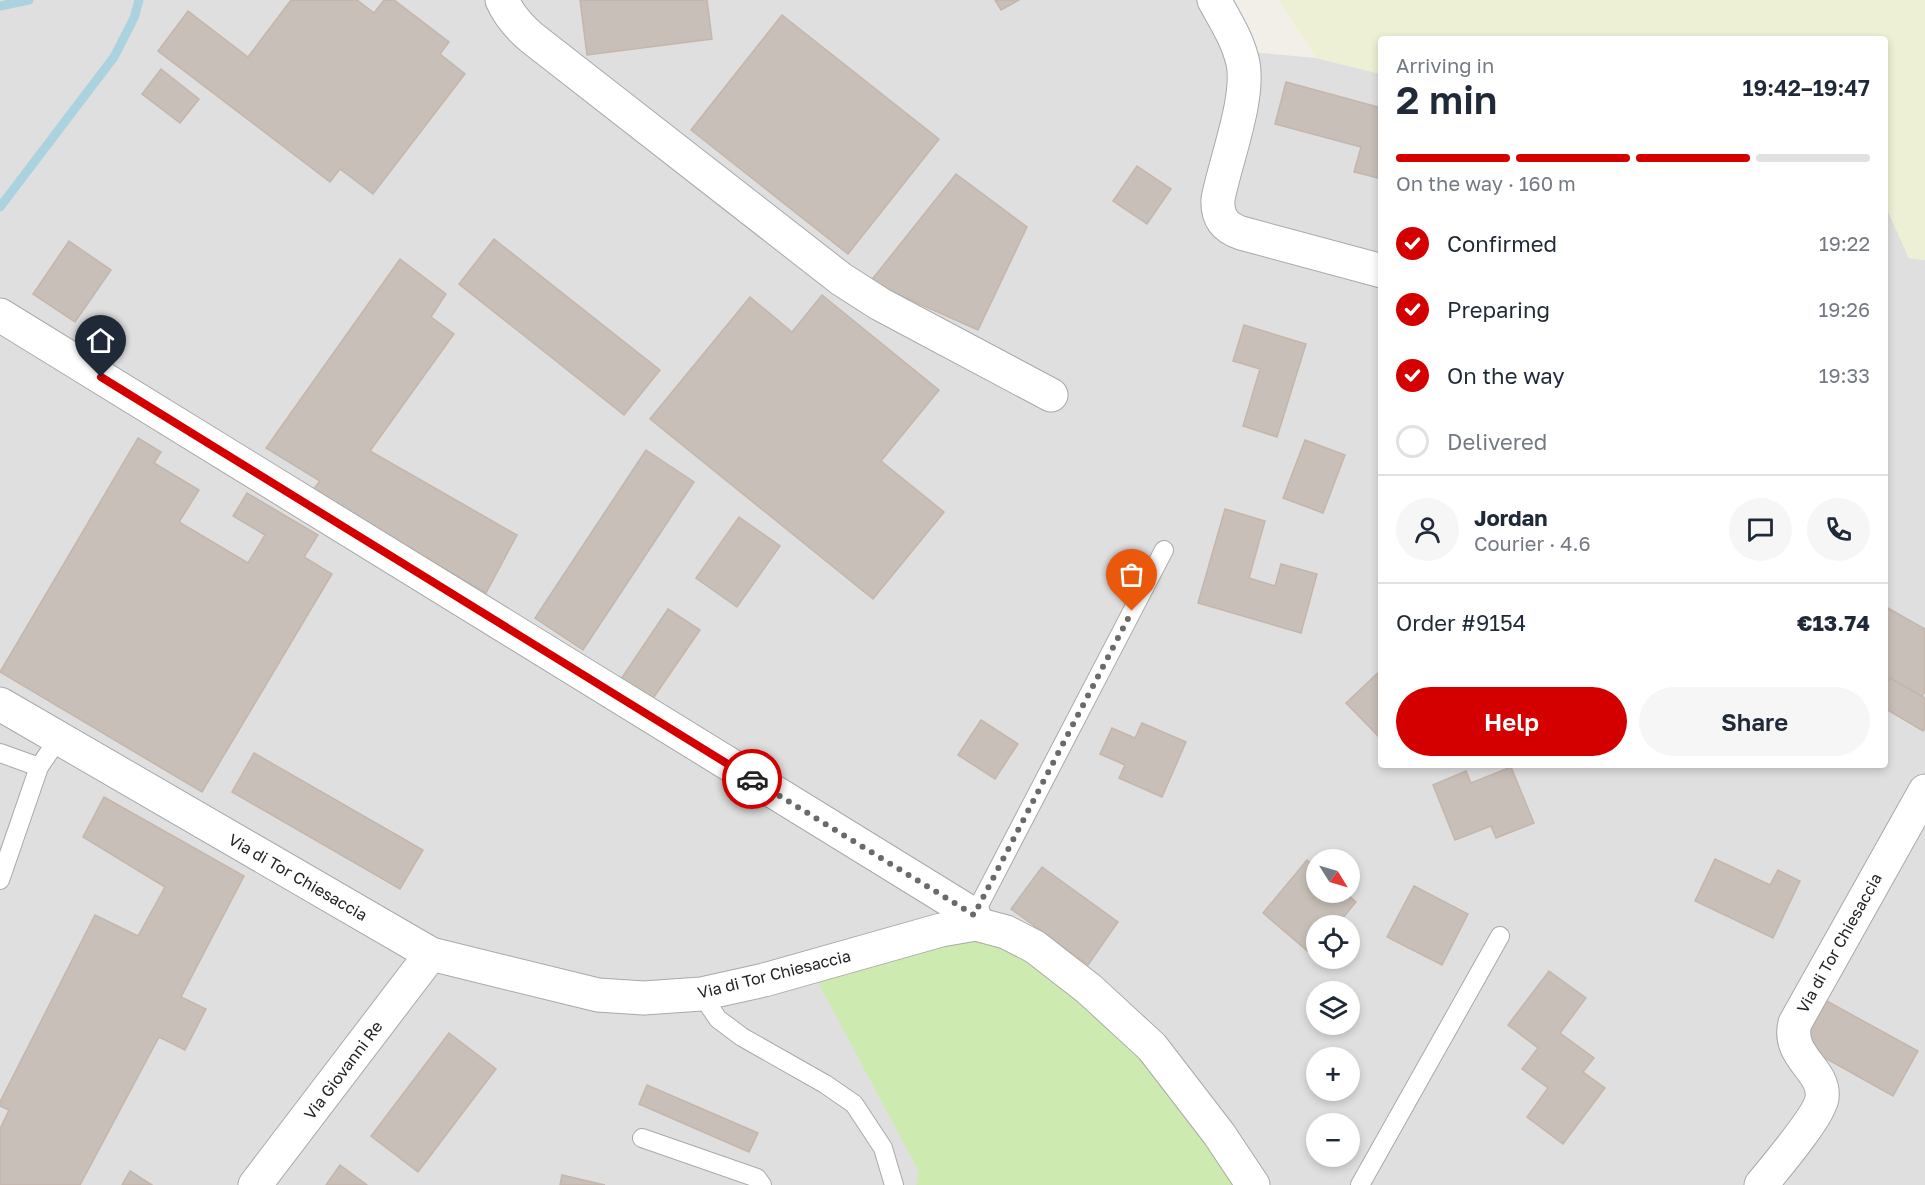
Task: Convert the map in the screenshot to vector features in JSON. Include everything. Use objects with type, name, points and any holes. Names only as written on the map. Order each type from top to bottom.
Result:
[{"type":"street","points":[[502,0],[518,26],[532,38],[841,279],[880,304],[1051,395]]},
{"type":"street","points":[[1214,0],[1237,44],[1244,76],[1241,100],[1218,199],[1220,218],[1241,234],[1378,270]]},
{"type":"street","points":[[0,315],[975,920]]},
{"type":"street","name":"Via di Tor Chiesaccia","points":[[0,704],[431,954],[598,994],[644,998],[700,994],[764,980],[975,920],[1006,932],[1035,948],[1089,988],[1152,1047],[1220,1134],[1253,1185]]},
{"type":"street","name":"Via di Tor Chiesaccia","points":[[1761,1185],[1815,1115],[1822,1099],[1820,1083],[1793,1041],[1795,1023],[1925,791]]},
{"type":"street","name":"Via Giovanni Re","points":[[255,1185],[431,954]]},
{"type":"lane","points":[[975,920],[1164,550]]},
{"type":"lane","points":[[0,880],[39,767],[59,738]]},
{"type":"lane","points":[[0,753],[39,767]]},
{"type":"lane","points":[[1360,1185],[1500,936]]},
{"type":"lane","points":[[700,994],[718,1019],[742,1037],[825,1084],[854,1104],[883,1148],[894,1185]]},
{"type":"lane","points":[[642,1138],[757,1178],[762,1185]]},
{"type":"shaded area","points":[[0,0],[1202,0],[1229,50],[1316,58],[1378,73],[1378,768],[1888,768],[1888,211],[1909,258],[1925,260],[1925,1185],[0,1185]]},
{"type":"green space","points":[[1279,0],[1925,0],[1925,260],[1909,258],[1888,211],[1888,36],[1378,36],[1378,73],[1316,58]]},
{"type":"green space","points":[[962,926],[1098,980],[1250,1185],[916,1185],[919,1172],[810,967]]},
{"type":"building","points":[[291,0],[357,0],[374,13],[384,0],[394,0],[449,42],[440,54],[465,74],[373,194],[340,169],[330,182],[158,51],[188,11],[248,57]]},
{"type":"building","points":[[580,0],[707,0],[712,39],[587,55]]},
{"type":"building","points":[[995,0],[1019,0],[1001,10]]},
{"type":"building","points":[[782,15],[939,139],[848,254],[691,130]]},
{"type":"building","points":[[161,69],[199,99],[180,123],[142,94]]},
{"type":"building","points":[[1286,82],[1378,107],[1378,178],[1354,172],[1361,147],[1275,124]]},
{"type":"building","points":[[1137,166],[1171,189],[1147,224],[1113,201]]},
{"type":"building","points":[[956,174],[1027,227],[978,330],[870,282]]},
{"type":"building","points":[[494,239],[660,370],[624,415],[459,284]]},
{"type":"building","points":[[69,241],[111,270],[75,322],[33,294]]},
{"type":"building","points":[[400,259],[446,294],[431,317],[454,334],[370,451],[517,535],[486,593],[312,491],[320,481],[266,448]]},
{"type":"building","points":[[822,295],[939,390],[881,461],[944,512],[873,599],[650,419],[750,297],[792,332]]},
{"type":"building","points":[[1244,325],[1306,344],[1277,437],[1243,426],[1260,369],[1233,361]]},
{"type":"building","points":[[138,438],[161,452],[154,463],[199,490],[179,522],[248,563],[265,535],[233,516],[247,493],[318,535],[304,557],[332,574],[202,792],[0,672]]},
{"type":"building","points":[[1305,440],[1345,455],[1323,513],[1283,498]]},
{"type":"building","points":[[646,450],[694,482],[583,650],[535,618]]},
{"type":"building","points":[[1225,509],[1265,521],[1249,578],[1275,586],[1281,564],[1317,574],[1301,633],[1198,603]]},
{"type":"building","points":[[739,517],[780,546],[737,607],[696,578]]},
{"type":"building","points":[[1888,608],[1925,629],[1925,692],[1922,696],[1890,678],[1888,682]]},
{"type":"building","points":[[668,609],[700,630],[652,700],[621,679]]},
{"type":"building","points":[[1378,673],[1378,736],[1346,703]]},
{"type":"building","points":[[1890,678],[1925,698],[1925,728],[1923,731],[1888,710]]},
{"type":"building","points":[[981,720],[1018,744],[995,779],[958,755]]},
{"type":"building","points":[[1142,723],[1186,742],[1162,797],[1119,778],[1125,765],[1100,754],[1112,728],[1135,738]]},
{"type":"building","points":[[254,753],[423,850],[400,889],[232,792]]},
{"type":"building","points":[[1511,768],[1534,823],[1496,838],[1491,826],[1455,840],[1433,785],[1466,771],[1471,783]]},
{"type":"building","points":[[104,797],[244,876],[181,997],[206,1009],[185,1050],[159,1037],[80,1185],[0,1185],[0,1129],[9,1110],[0,1106],[0,1102],[95,915],[138,936],[165,887],[83,837]]},
{"type":"building","points":[[1715,859],[1770,885],[1778,870],[1800,881],[1773,938],[1695,901]]},
{"type":"building","points":[[1306,861],[1306,903],[1355,903],[1345,915],[1306,915],[1306,950],[1263,913]]},
{"type":"building","points":[[1042,867],[1118,922],[1088,965],[1011,909]]},
{"type":"building","points":[[1414,886],[1468,914],[1442,965],[1387,937]]},
{"type":"building","points":[[1549,971],[1586,998],[1560,1033],[1594,1058],[1583,1072],[1605,1088],[1563,1144],[1527,1117],[1548,1088],[1522,1069],[1538,1048],[1508,1025]]},
{"type":"building","points":[[1825,1000],[1918,1051],[1893,1096],[1800,1044]]},
{"type":"building","points":[[449,1033],[496,1069],[418,1172],[371,1136]]},
{"type":"building","points":[[647,1085],[758,1133],[749,1152],[639,1104]]},
{"type":"building","points":[[340,1165],[367,1185],[326,1185]]},
{"type":"building","points":[[130,1171],[152,1185],[122,1185]]},
{"type":"building","points":[[562,1175],[605,1185],[560,1185]]},
{"type":"waterway","points":[[0,6],[29,0]]},
{"type":"waterway","points":[[0,207],[114,57],[134,18],[139,0]]},
{"type":"way so far","points":[[752,779],[974,915],[1132,611]]},
{"type":"route","points":[[101,377],[752,779]]}]
